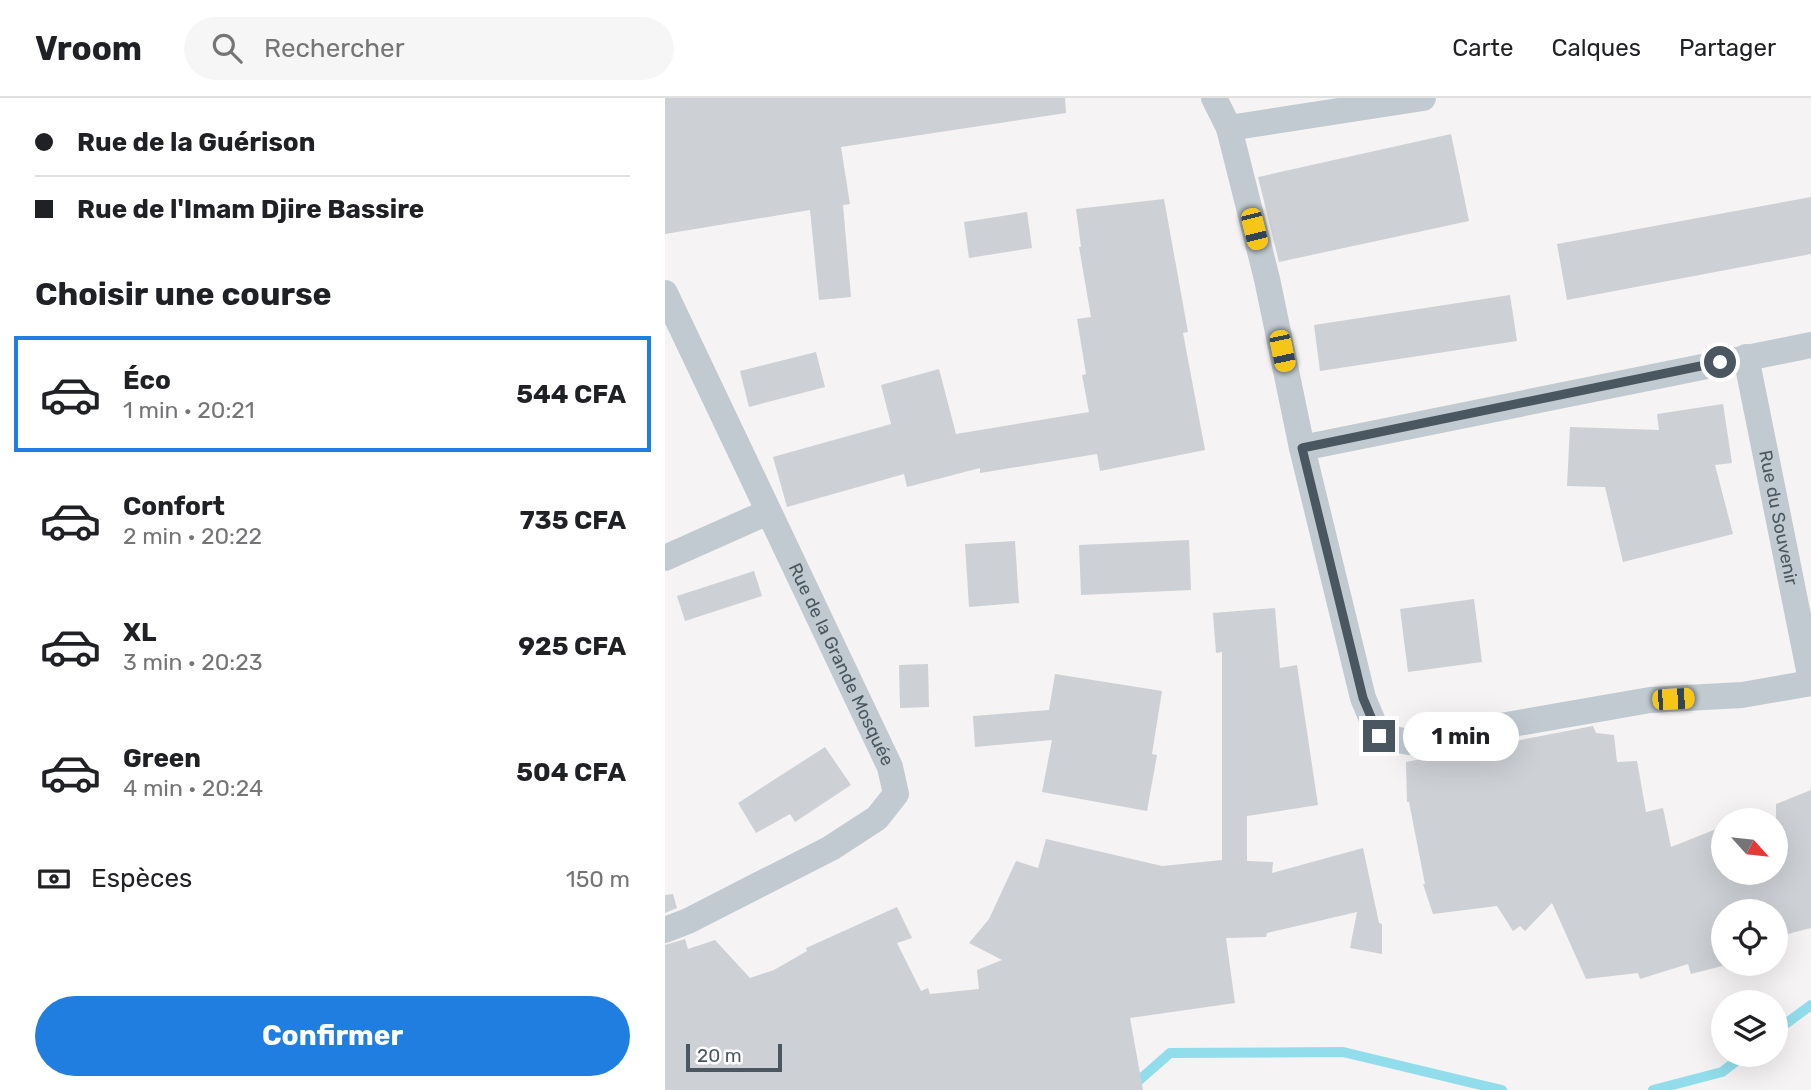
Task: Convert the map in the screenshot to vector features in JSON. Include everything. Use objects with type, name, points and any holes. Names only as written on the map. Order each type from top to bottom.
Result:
[{"type":"street","points":[[1214,98],[1229,128],[1266,279],[1302,448],[1363,698],[1379,736],[1409,742],[1650,700],[1742,695],[1811,681]]},
{"type":"street","points":[[1229,128],[1423,98]]},
{"type":"street","name":"Rue de la Grande Mosquée","points":[[665,293],[890,767],[896,794],[877,818],[831,848],[688,921],[665,930]]},
{"type":"street","points":[[1302,448],[1746,356],[1811,345]]},
{"type":"street","name":"Rue du Souvenir","points":[[1746,356],[1811,681]]},
{"type":"street","points":[[665,558],[768,512]]},
{"type":"building","points":[[665,98],[1065,98],[1066,113],[841,147],[850,204],[843,205],[851,297],[819,300],[810,210],[665,234]]},
{"type":"building","points":[[1451,134],[1469,221],[1279,262],[1258,177]]},
{"type":"building","points":[[1811,197],[1811,254],[1567,300],[1557,244]]},
{"type":"building","points":[[1164,199],[1188,332],[1183,333],[1205,450],[1100,471],[1097,454],[980,473],[980,468],[907,487],[904,474],[787,507],[773,457],[891,424],[881,385],[939,369],[956,434],[1089,412],[1082,375],[1086,374],[1077,319],[1091,317],[1079,247],[1076,209]]},
{"type":"building","points":[[1027,212],[1032,248],[969,258],[964,222]]},
{"type":"building","points":[[1510,295],[1517,341],[1320,371],[1314,325]]},
{"type":"building","points":[[816,352],[825,387],[749,407],[740,371]]},
{"type":"building","points":[[1723,404],[1732,463],[1715,465],[1733,534],[1623,562],[1605,487],[1567,486],[1570,427],[1659,430],[1657,414]]},
{"type":"building","points":[[1189,540],[1191,590],[1081,595],[1079,545]]},
{"type":"building","points":[[1015,541],[1019,603],[969,607],[965,544]]},
{"type":"building","points":[[754,571],[762,596],[685,621],[677,596]]},
{"type":"building","points":[[1474,599],[1482,662],[1408,672],[1400,609]]},
{"type":"building","points":[[1275,608],[1280,668],[1297,665],[1318,805],[1247,816],[1247,861],[1273,862],[1272,873],[1363,848],[1379,923],[1382,924],[1382,954],[1350,948],[1357,912],[1267,933],[1266,937],[1226,938],[1235,1003],[1130,1018],[1143,1090],[665,1090],[665,945],[685,939],[688,949],[715,940],[750,978],[774,970],[807,951],[806,948],[897,907],[912,938],[897,943],[921,991],[928,988],[930,994],[979,989],[977,970],[1002,960],[969,943],[989,919],[1016,861],[1038,868],[1046,839],[1162,866],[1222,860],[1222,652],[1216,653],[1213,613]]},
{"type":"building","points":[[928,664],[929,707],[900,708],[899,665]]},
{"type":"building","points":[[1055,674],[1162,691],[1152,754],[1157,755],[1147,811],[1042,792],[1052,740],[975,747],[973,716],[1049,710]]},
{"type":"building","points":[[1593,726],[1596,733],[1614,735],[1617,762],[1637,761],[1646,812],[1663,808],[1671,847],[1711,831],[1711,886],[1789,886],[1789,808],[1776,808],[1776,804],[1811,790],[1811,928],[1788,934],[1788,899],[1711,899],[1711,969],[1691,974],[1688,964],[1640,979],[1638,973],[1586,979],[1552,903],[1525,931],[1520,926],[1513,931],[1497,906],[1433,914],[1423,884],[1407,802],[1406,762]]},
{"type":"building","points":[[825,747],[851,785],[795,822],[790,814],[756,833],[738,803]]},
{"type":"building","points":[[673,894],[677,908],[665,913],[665,895]]},
{"type":"waterway","points":[[1788,1022],[1811,1005]]},
{"type":"waterway","points":[[1128,1090],[1170,1053],[1343,1052],[1502,1090]]},
{"type":"waterway","points":[[1653,1090],[1722,1072],[1728,1067]]},
{"type":"route","points":[[1379,736],[1363,698],[1302,448],[1720,362]]}]
